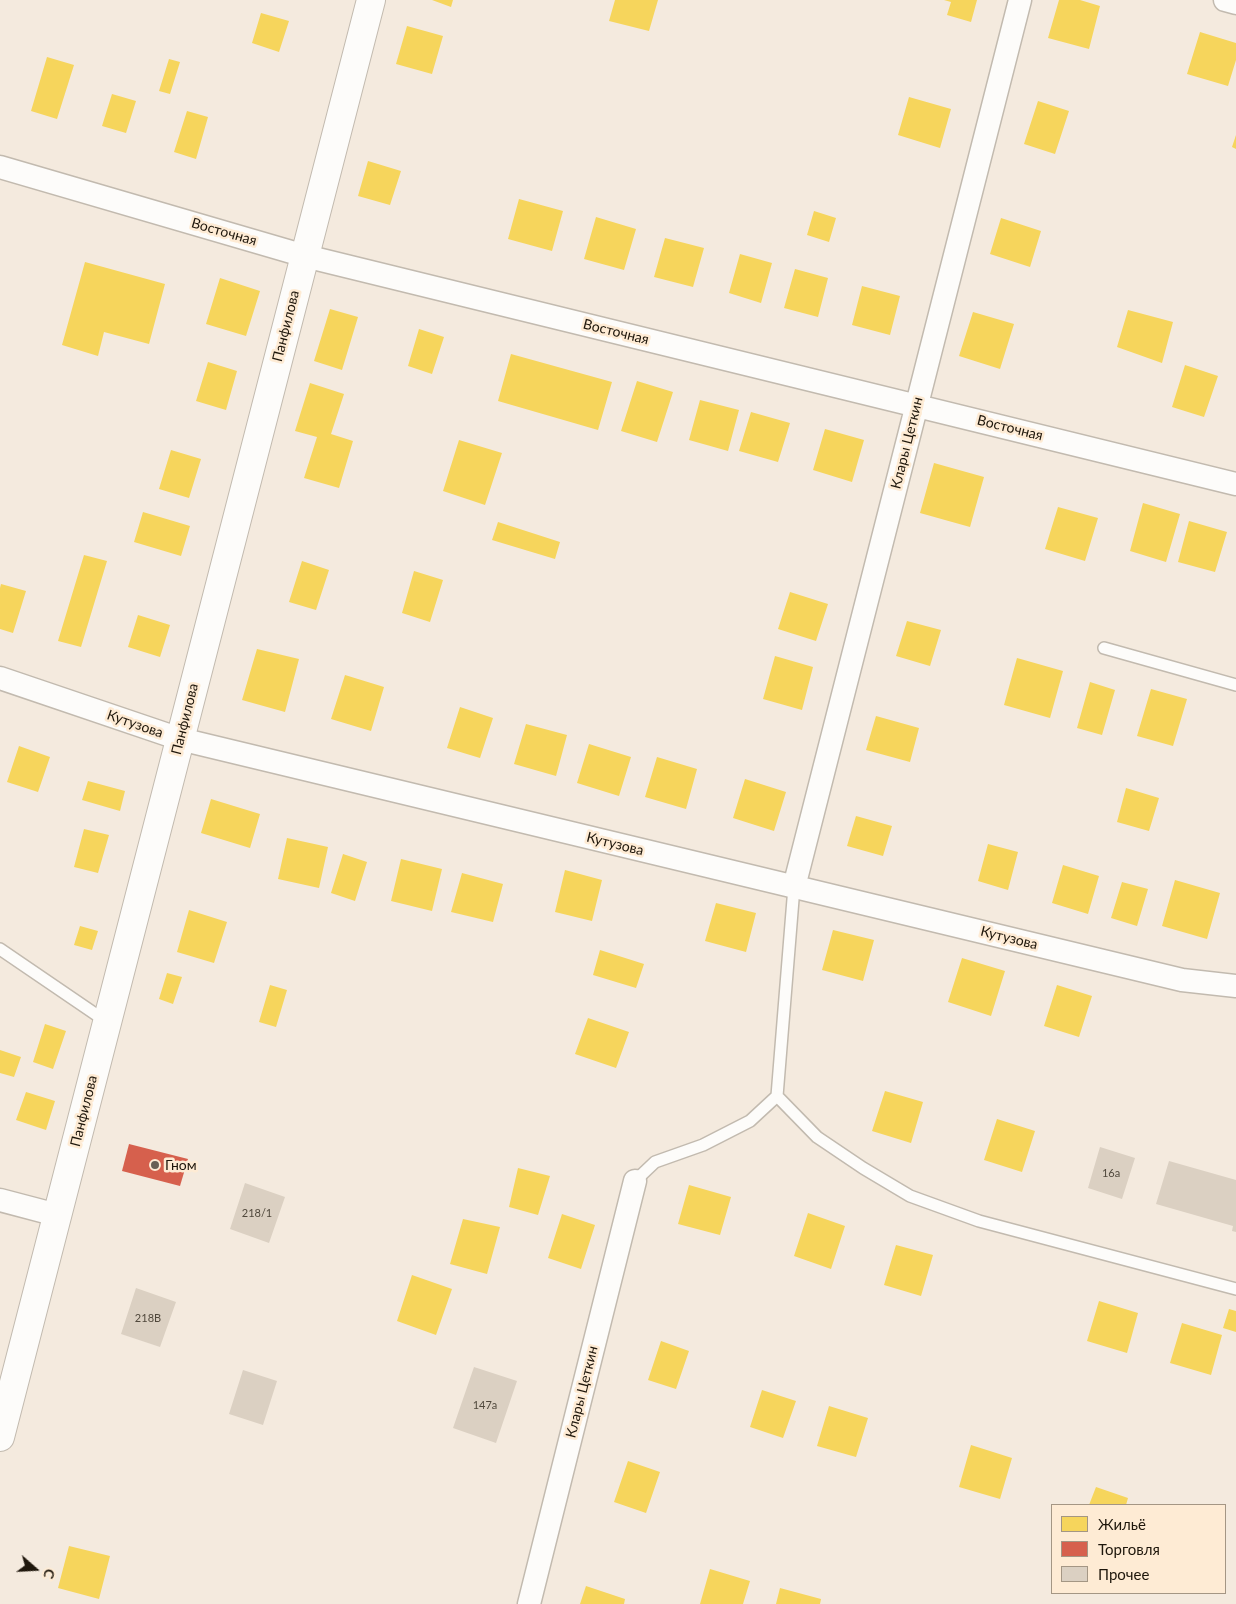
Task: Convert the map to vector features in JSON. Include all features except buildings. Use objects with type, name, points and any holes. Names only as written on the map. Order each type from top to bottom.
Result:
[{"type":"street","name":"Панфилова","points":[[0,1437],[371,0]]},
{"type":"street","name":"Клары Цеткин","points":[[794,887],[1020,0]]},
{"type":"street","points":[[1225,0],[1236,3]]},
{"type":"street","name":"Восточная","points":[[0,167],[305,256],[1236,484]]},
{"type":"street","name":"Кутузова","points":[[0,678],[180,739],[1182,980],[1236,986]]},
{"type":"street","name":"Клары Цеткин","points":[[529,1604],[635,1181]]},
{"type":"street","points":[[0,1200],[57,1215]]},
{"type":"lane","points":[[1104,648],[1236,685]]},
{"type":"lane","points":[[635,1181],[655,1162],[703,1145],[750,1121],[777,1096],[794,887]]},
{"type":"lane","points":[[0,949],[107,1022]]},
{"type":"lane","points":[[777,1096],[817,1137],[863,1168],[910,1196],[979,1222],[1236,1289]]},
{"type":"place","name":"Гном","points":[[155,1165]]}]
